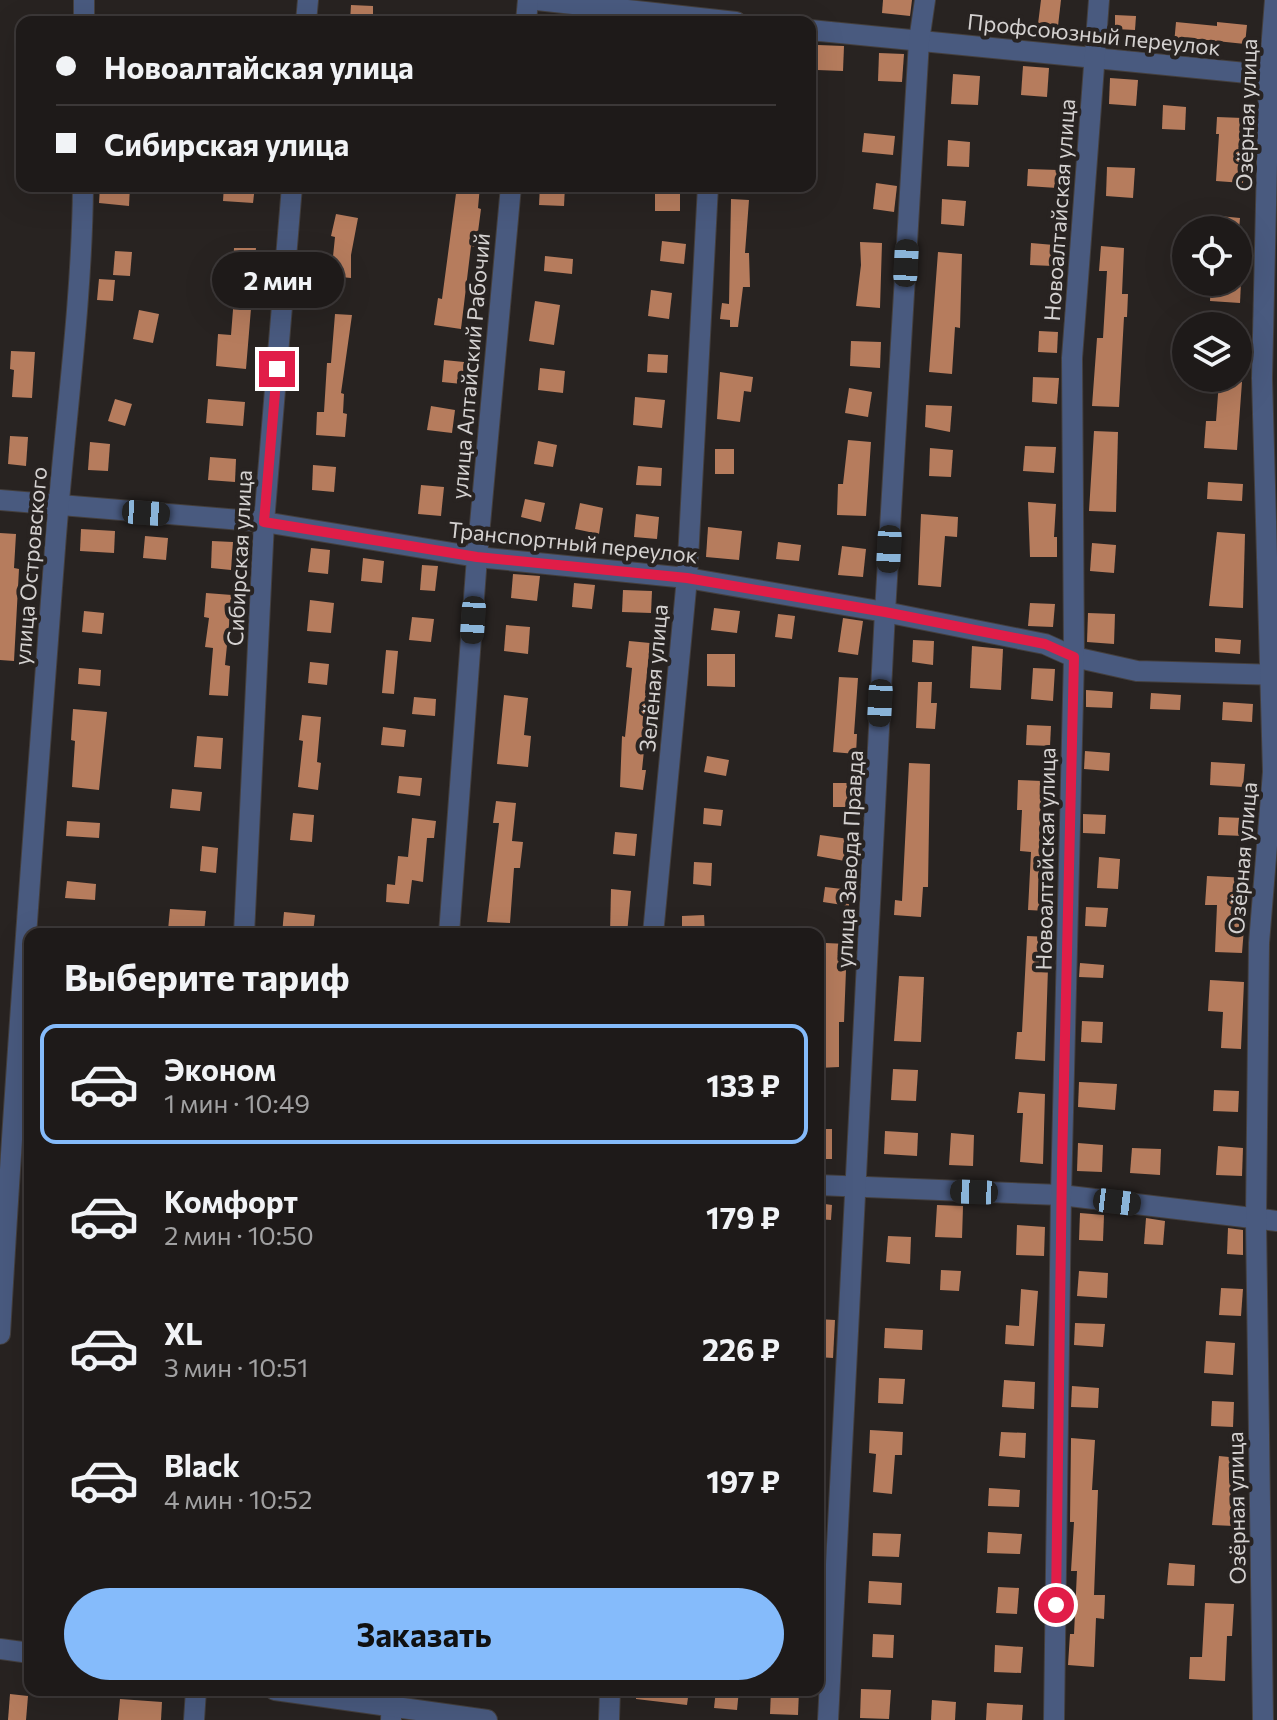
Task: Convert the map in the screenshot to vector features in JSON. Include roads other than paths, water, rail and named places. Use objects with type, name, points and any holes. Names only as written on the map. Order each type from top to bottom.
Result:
[{"type":"street","points":[[537,0],[722,16]]},
{"type":"street","name":"улица Завода Правда","points":[[828,1720],[885,612],[919,41],[925,0]]},
{"type":"street","name":"Новоалтайская улица","points":[[1054,1720],[1061,1195],[1074,657],[1072,358],[1099,0]]},
{"type":"street","name":"Озёрная улица","points":[[1263,1720],[1256,1220],[1259,943],[1273,772],[1275,675],[1262,378],[1275,0]]},
{"type":"street","name":"Профсоюзный переулок","points":[[816,31],[1273,76]]},
{"type":"street","name":"улица Островского","points":[[27,928],[58,506],[83,239],[83,192]]},
{"type":"street","name":"Сибирская улица","points":[[244,928],[264,522],[292,192]]},
{"type":"street","name":"улица Алтайский Рабочий","points":[[449,928],[477,557],[510,192]]},
{"type":"street","name":"Зелёная улица","points":[[654,928],[687,578],[708,192]]},
{"type":"street","name":"Транспортный переулок","points":[[0,500],[264,522],[477,557],[687,578],[885,612],[1045,644],[1074,657],[1137,671],[1275,675]]},
{"type":"street","name":"улица Островского","points":[[0,1334],[24,971]]},
{"type":"street","points":[[824,1185],[1061,1195],[1277,1221]]},
{"type":"street","points":[[0,1649],[24,1652]]},
{"type":"street","points":[[194,1720],[196,1696]]},
{"type":"street","points":[[321,1696],[487,1720]]},
{"type":"street","points":[[609,1720],[610,1696]]}]
